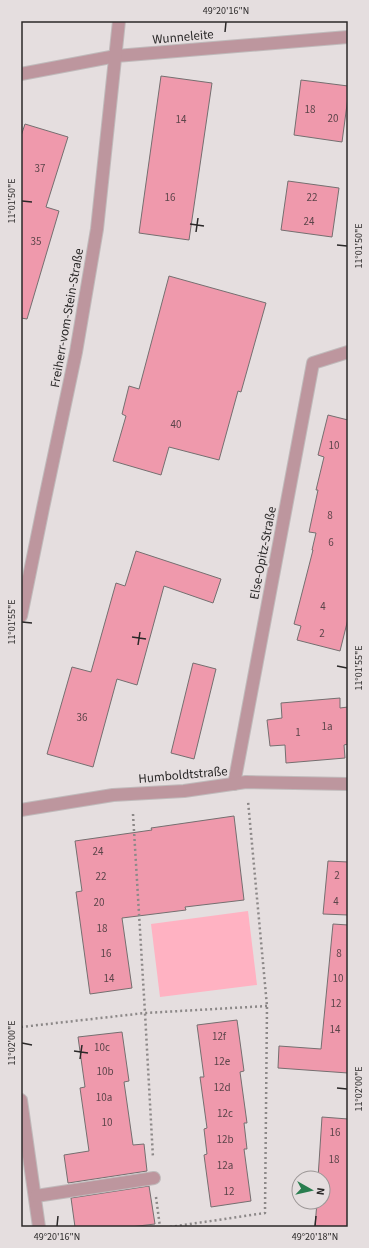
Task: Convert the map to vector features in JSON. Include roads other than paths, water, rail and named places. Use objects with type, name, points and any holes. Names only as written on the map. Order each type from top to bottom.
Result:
[{"type":"street","name":"Freiherr-vom-Stein-Straße","points":[[21,616],[76,352],[97,229],[119,21]]},
{"type":"street","name":"Wunneleite","points":[[21,74],[116,56],[348,37]]},
{"type":"street","name":"Else-Opitz-Straße","points":[[234,784],[313,363],[348,352]]},
{"type":"street","name":"Humboldtstraße","points":[[21,810],[113,794],[184,790],[246,782],[348,784]]},
{"type":"street","points":[[21,1100],[36,1196],[39,1227]]},
{"type":"street","points":[[36,1196],[154,1178]]}]
